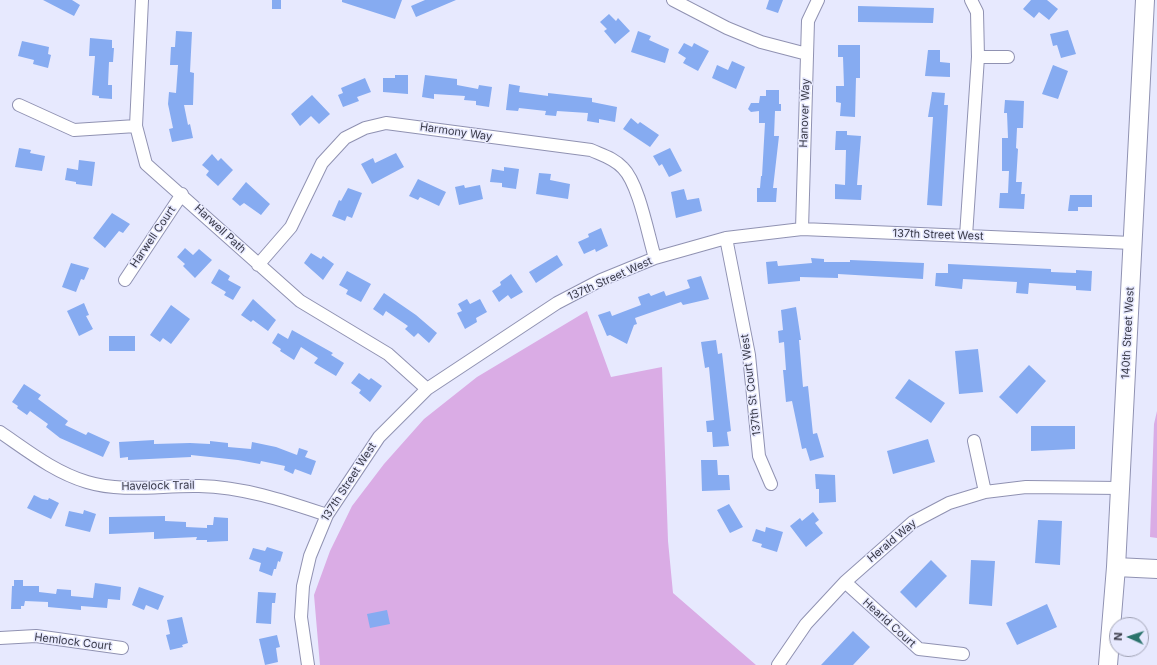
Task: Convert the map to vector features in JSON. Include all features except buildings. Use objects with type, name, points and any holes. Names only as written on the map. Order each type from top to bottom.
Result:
[{"type":"street","name":"Harwell Path","points":[[142,0],[143,9],[136,126],[146,164],[182,194],[258,265],[300,301],[388,354],[427,389]]},
{"type":"street","points":[[673,0],[727,28],[761,42],[807,54]]},
{"type":"street","name":"Hanover Way","points":[[802,229],[808,21],[818,0]]},
{"type":"street","points":[[966,236],[978,57],[977,12],[971,0]]},
{"type":"street","name":"140th Street West","points":[[1108,665],[1116,567],[1145,0]]},
{"type":"street","points":[[978,57],[1008,57]]},
{"type":"street","points":[[19,105],[74,130],[136,126]]},
{"type":"street","name":"Harmony Way","points":[[258,265],[291,227],[322,163],[345,138],[365,128],[386,123],[591,150],[610,158],[623,168],[633,183],[655,258]]},
{"type":"street","name":"Harwell Court","points":[[124,280],[182,194]]},
{"type":"street","name":"137th Street West","points":[[308,665],[301,617],[303,586],[310,556],[327,515],[379,437],[427,389],[557,303],[601,280],[655,258],[726,238],[802,229],[1132,243]]},
{"type":"street","name":"137th St Court West","points":[[726,238],[749,355],[759,456],[771,484]]},
{"type":"street","name":"Havelock Trail","points":[[0,432],[51,467],[87,482],[121,488],[199,486],[234,489],[275,497],[327,515]]},
{"type":"street","points":[[974,441],[985,492]]},
{"type":"street","name":"Herald Way","points":[[778,665],[806,624],[845,582],[912,522],[950,503],[985,492],[1026,487],[1120,488]]},
{"type":"street","points":[[1116,567],[1157,569]]},
{"type":"street","name":"Hearld Court","points":[[845,582],[919,649],[963,654]]},
{"type":"street","name":"Hemlock Court","points":[[0,638],[36,636],[122,648]]},
{"type":"shaded area","points":[[587,311],[611,377],[662,367],[668,541],[673,593],[756,665],[320,665],[314,595],[330,551],[352,506],[384,464],[424,419],[477,377]]},
{"type":"shaded area","points":[[1157,411],[1157,538],[1150,537],[1154,424]]}]
